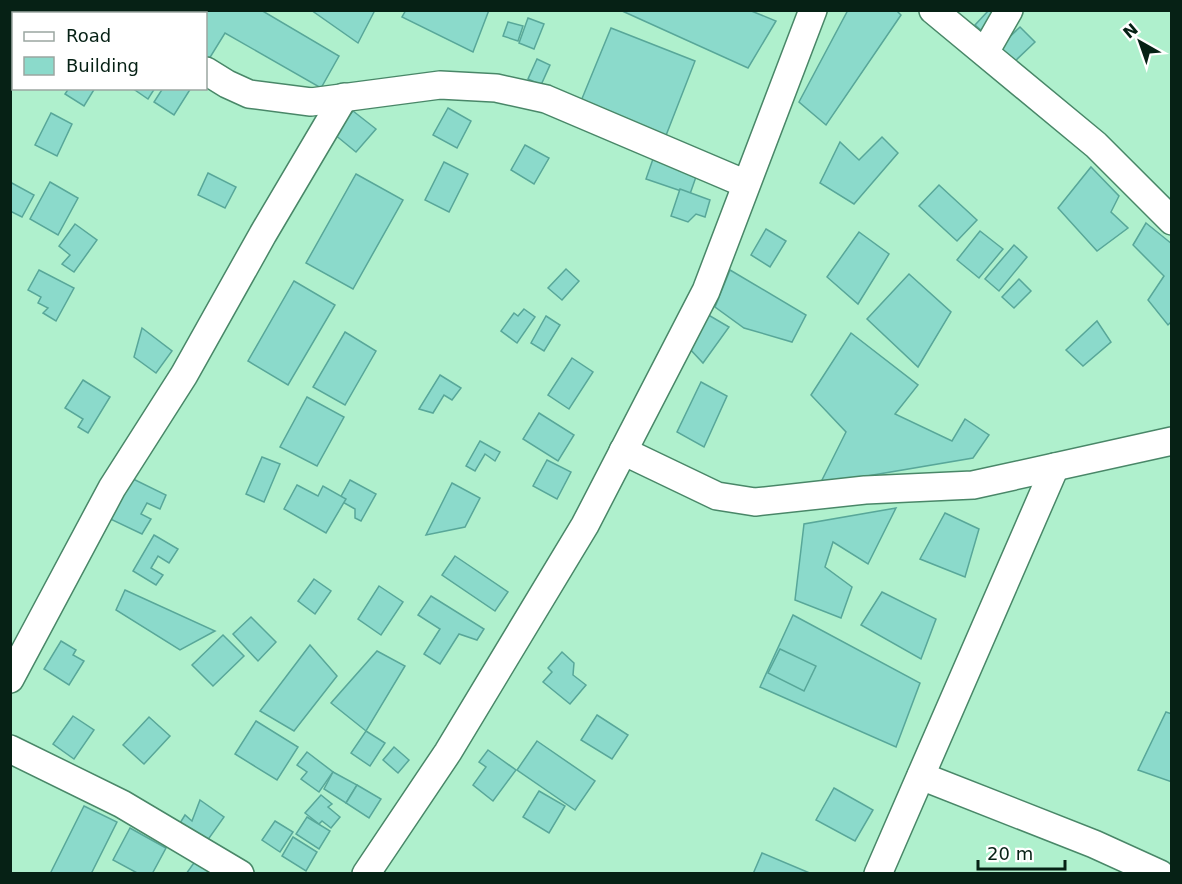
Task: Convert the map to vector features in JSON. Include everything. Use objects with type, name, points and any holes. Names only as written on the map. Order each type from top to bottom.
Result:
[{"type":"street","points":[[366,873],[454,742],[585,525],[706,291],[813,10]]},
{"type":"street","points":[[933,10],[1096,145],[1172,221]]},
{"type":"street","points":[[985,52],[1009,10]]},
{"type":"street","points":[[207,72],[249,94],[311,102],[440,85],[496,88],[546,99],[746,184]]},
{"type":"street","points":[[10,679],[112,488],[184,375],[263,234],[344,97]]},
{"type":"street","points":[[623,451],[717,496],[755,502],[865,490],[973,485],[1172,441]]},
{"type":"street","points":[[878,873],[1055,467]]},
{"type":"street","points":[[10,749],[122,804],[240,873]]},
{"type":"street","points":[[921,776],[1094,844],[1160,873]]},
{"type":"building","points":[[152,10],[261,10],[339,56],[321,88],[225,33],[209,59],[207,57],[207,12],[152,12]]},
{"type":"building","points":[[311,10],[375,10],[358,43]]},
{"type":"building","points":[[406,10],[489,10],[473,52],[402,17]]},
{"type":"building","points":[[620,10],[749,10],[776,21],[748,68]]},
{"type":"building","points":[[848,10],[896,10],[901,15],[826,125],[799,102]]},
{"type":"building","points":[[989,10],[1000,10],[996,43],[975,25]]},
{"type":"building","points":[[528,18],[544,24],[534,49],[519,43]]},
{"type":"building","points":[[508,22],[523,26],[518,41],[503,36]]},
{"type":"building","points":[[1020,27],[1035,42],[1014,62],[999,47]]},
{"type":"building","points":[[611,28],[695,61],[665,138],[581,101]]},
{"type":"building","points":[[537,59],[550,65],[541,85],[528,79]]},
{"type":"building","points":[[68,90],[94,90],[84,106],[65,94]]},
{"type":"building","points":[[135,90],[154,90],[148,99]]},
{"type":"building","points":[[162,90],[190,90],[174,115],[154,102]]},
{"type":"building","points":[[448,108],[471,121],[457,148],[433,135]]},
{"type":"building","points":[[353,111],[376,129],[356,152],[334,134]]},
{"type":"building","points":[[51,113],[72,124],[57,156],[35,145]]},
{"type":"building","points":[[882,137],[898,153],[854,204],[820,183],[840,142],[859,160]]},
{"type":"building","points":[[525,145],[549,158],[534,184],[511,170]]},
{"type":"building","points":[[653,159],[697,174],[690,194],[646,179]]},
{"type":"building","points":[[444,162],[468,174],[449,212],[425,200]]},
{"type":"building","points":[[1091,167],[1119,196],[1111,212],[1128,228],[1097,251],[1058,208]]},
{"type":"building","points":[[208,173],[236,187],[225,208],[198,195]]},
{"type":"building","points":[[356,174],[403,200],[353,289],[306,263]]},
{"type":"building","points":[[10,182],[34,195],[22,217],[10,211]]},
{"type":"building","points":[[50,182],[78,198],[58,235],[30,219]]},
{"type":"building","points":[[939,185],[977,220],[957,241],[919,206]]},
{"type":"building","points":[[680,189],[710,200],[705,217],[696,214],[688,222],[671,216]]},
{"type":"building","points":[[1146,223],[1172,244],[1172,321],[1168,325],[1148,300],[1164,276],[1133,245]]},
{"type":"building","points":[[75,224],[97,240],[74,272],[62,264],[70,255],[59,246]]},
{"type":"building","points":[[766,229],[786,241],[770,267],[751,255]]},
{"type":"building","points":[[980,231],[1003,249],[979,278],[957,260]]},
{"type":"building","points":[[859,232],[889,254],[858,304],[827,277]]},
{"type":"building","points":[[1014,245],[1027,257],[999,291],[985,279]]},
{"type":"building","points":[[566,269],[579,281],[562,300],[548,288]]},
{"type":"building","points":[[39,270],[74,288],[56,321],[43,313],[48,308],[38,303],[41,297],[28,290]]},
{"type":"building","points":[[730,270],[806,315],[792,342],[744,328],[715,307]]},
{"type":"building","points":[[909,274],[951,312],[918,367],[867,319]]},
{"type":"building","points":[[1019,279],[1031,291],[1014,308],[1002,297]]},
{"type":"building","points":[[294,281],[335,305],[288,385],[248,361]]},
{"type":"building","points":[[524,309],[535,317],[517,343],[501,331],[514,313],[518,316]]},
{"type":"building","points":[[705,313],[729,327],[703,363],[689,348]]},
{"type":"building","points":[[546,316],[560,325],[544,351],[531,343]]},
{"type":"building","points":[[1097,321],[1111,342],[1083,366],[1066,350]]},
{"type":"building","points":[[142,328],[172,351],[156,373],[134,357]]},
{"type":"building","points":[[345,332],[376,351],[345,405],[313,387]]},
{"type":"building","points":[[851,333],[918,385],[895,414],[952,441],[965,419],[989,435],[973,458],[820,484],[846,432],[811,395]]},
{"type":"building","points":[[572,358],[593,372],[569,409],[548,395]]},
{"type":"building","points":[[440,375],[461,388],[452,400],[444,395],[433,413],[419,409]]},
{"type":"building","points":[[83,380],[110,397],[88,433],[78,427],[83,419],[65,408]]},
{"type":"building","points":[[701,382],[727,396],[704,447],[677,432]]},
{"type":"building","points":[[307,397],[344,417],[317,466],[280,447]]},
{"type":"building","points":[[539,413],[574,435],[558,461],[523,439]]},
{"type":"building","points":[[480,441],[500,452],[495,461],[485,454],[475,471],[466,466]]},
{"type":"building","points":[[262,457],[280,464],[264,502],[246,494]]},
{"type":"building","points":[[547,460],[571,472],[557,499],[533,486]]},
{"type":"building","points":[[125,475],[166,495],[160,509],[147,503],[141,514],[151,519],[142,534],[104,516]]},
{"type":"building","points":[[350,480],[376,494],[361,521],[355,518],[355,509],[339,500]]},
{"type":"building","points":[[452,483],[480,498],[465,527],[426,535]]},
{"type":"building","points":[[297,485],[318,496],[323,486],[346,499],[326,533],[284,509]]},
{"type":"building","points":[[896,508],[868,564],[833,542],[825,567],[852,587],[841,618],[795,600],[804,524]]},
{"type":"building","points":[[945,513],[979,529],[965,577],[920,559]]},
{"type":"building","points":[[154,535],[178,549],[169,563],[158,556],[151,568],[163,575],[156,585],[133,571]]},
{"type":"building","points":[[455,556],[508,592],[495,611],[442,575]]},
{"type":"building","points":[[314,579],[331,591],[315,614],[298,601]]},
{"type":"building","points":[[379,586],[403,602],[381,635],[358,619]]},
{"type":"building","points":[[125,590],[215,631],[180,650],[116,610]]},
{"type":"building","points":[[882,592],[936,619],[921,659],[861,625]]},
{"type":"building","points":[[431,596],[484,629],[477,640],[459,634],[440,664],[424,654],[440,629],[418,615]]},
{"type":"building","points":[[793,615],[920,683],[896,747],[760,687]]},
{"type":"building","points":[[251,617],[276,642],[258,661],[233,634]]},
{"type":"building","points":[[223,635],[244,656],[213,686],[192,665]]},
{"type":"building","points":[[61,641],[76,650],[73,655],[84,661],[69,685],[44,669]]},
{"type":"building","points":[[310,645],[337,676],[294,731],[260,711]]},
{"type":"building","points":[[780,649],[816,666],[804,691],[768,673]]},
{"type":"building","points":[[377,651],[405,666],[366,731],[331,703]]},
{"type":"building","points":[[562,652],[574,663],[573,675],[586,685],[570,704],[543,682],[552,672],[548,668]]},
{"type":"building","points":[[1166,712],[1172,714],[1172,782],[1138,770]]},
{"type":"building","points":[[597,715],[628,735],[612,759],[581,740]]},
{"type":"building","points":[[73,716],[94,730],[74,759],[53,744]]},
{"type":"building","points":[[149,717],[170,736],[144,764],[123,745]]},
{"type":"building","points":[[256,721],[298,747],[277,780],[235,754]]},
{"type":"building","points":[[366,731],[385,743],[370,766],[351,753]]},
{"type":"building","points":[[537,741],[595,781],[575,810],[517,770]]},
{"type":"building","points":[[394,747],[409,760],[398,773],[383,760]]},
{"type":"building","points":[[488,750],[516,770],[493,801],[473,785],[486,767],[479,762]]},
{"type":"building","points":[[307,752],[333,772],[319,792],[301,779],[307,772],[297,765]]},
{"type":"building","points":[[333,772],[357,785],[346,803],[324,789]]},
{"type":"building","points":[[357,785],[381,799],[369,818],[346,803]]},
{"type":"building","points":[[834,788],[873,810],[855,841],[816,820]]},
{"type":"building","points":[[539,791],[565,806],[549,833],[523,817]]},
{"type":"building","points":[[321,795],[332,804],[328,807],[340,817],[331,828],[322,821],[319,824],[305,813]]},
{"type":"building","points":[[200,800],[224,817],[207,841],[180,823],[185,815],[192,821]]},
{"type":"building","points":[[84,806],[117,822],[91,874],[50,874]]},
{"type":"building","points":[[307,817],[330,831],[319,849],[296,834]]},
{"type":"building","points":[[275,821],[293,832],[280,852],[262,840]]},
{"type":"building","points":[[130,828],[166,848],[152,874],[139,874],[113,860]]},
{"type":"building","points":[[293,837],[317,852],[306,871],[282,856]]},
{"type":"building","points":[[762,853],[812,874],[753,874]]},
{"type":"building","points":[[196,860],[215,874],[186,874]]}]
